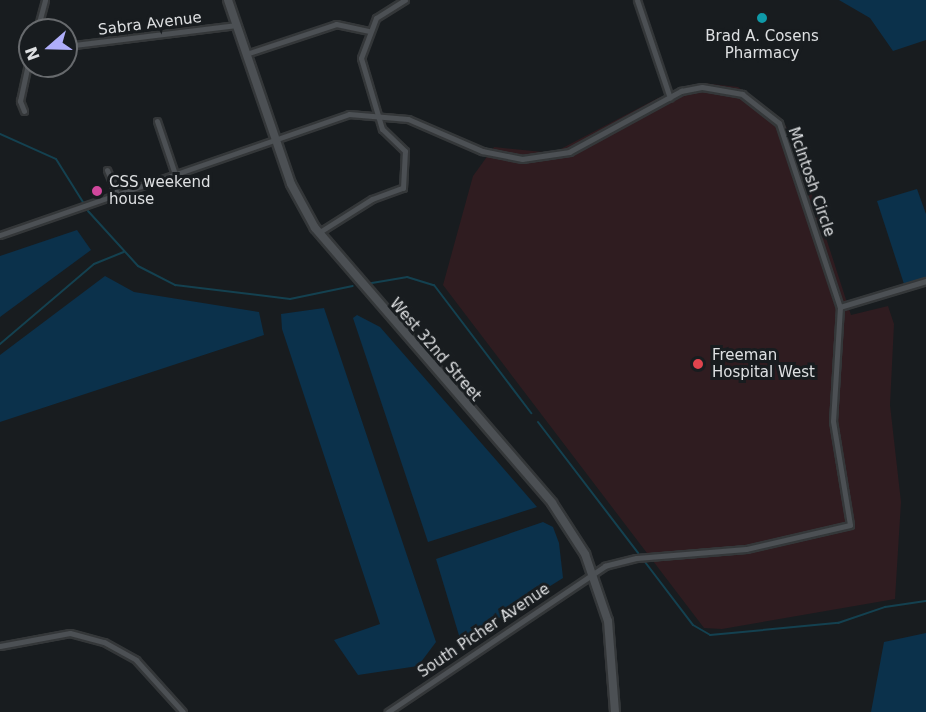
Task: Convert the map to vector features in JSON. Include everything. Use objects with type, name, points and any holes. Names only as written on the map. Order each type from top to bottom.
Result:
[{"type":"main road","name":"West 32nd Street","points":[[228,0],[291,184],[318,233],[552,503],[593,572],[611,640],[615,712]]},
{"type":"street","points":[[40,18],[45,0]]},
{"type":"street","points":[[318,233],[372,199],[404,188],[405,151],[389,140],[376,112],[361,66],[368,31],[383,12],[405,0]]},
{"type":"street","points":[[637,0],[670,98]]},
{"type":"street","points":[[246,54],[336,24],[368,31]]},
{"type":"street","name":"Sabra Avenue","points":[[78,45],[237,25]]},
{"type":"street","points":[[24,111],[20,101],[25,78]]},
{"type":"street","name":"McIntosh Circle","points":[[0,235],[176,177],[336,116],[376,112],[408,119],[493,154],[545,158],[578,148],[692,88],[726,89],[760,105],[778,123],[840,308],[833,421],[850,525],[746,549],[623,560],[593,572]]},
{"type":"street","points":[[157,121],[176,177]]},
{"type":"street","points":[[107,170],[118,196]]},
{"type":"street","points":[[840,308],[926,281]]},
{"type":"street","name":"South Picher Avenue","points":[[388,712],[593,572]]},
{"type":"street","points":[[0,646],[70,633],[104,642],[136,660],[183,712]]},
{"type":"shaded area","points":[[839,0],[926,0],[926,40],[893,51],[870,18]]},
{"type":"shaded area","name":"Freeman Hospital West","points":[[702,83],[738,87],[781,118],[795,142],[851,315],[888,306],[894,324],[890,405],[901,502],[895,599],[722,629],[704,628],[443,285],[473,176],[494,147],[553,153],[658,98]]},
{"type":"shaded area","points":[[917,189],[926,214],[926,277],[904,284],[877,201]]},
{"type":"shaded area","points":[[77,230],[91,250],[0,317],[0,256]]},
{"type":"shaded area","points":[[105,276],[134,292],[259,312],[264,335],[0,422],[0,355]]},
{"type":"shaded area","points":[[324,308],[436,642],[418,666],[358,675],[334,640],[380,624],[282,329],[281,314]]},
{"type":"shaded area","points":[[357,315],[380,327],[537,507],[428,542],[353,318]]},
{"type":"shaded area","points":[[543,522],[553,527],[559,543],[563,578],[461,642],[436,559]]},
{"type":"shaded area","points":[[926,633],[926,712],[871,712],[884,642]]},
{"type":"waterway","points":[[0,134],[56,159],[83,202]]},
{"type":"waterway","points":[[88,211],[138,266],[175,285],[290,299],[353,286]]},
{"type":"waterway","points":[[0,344],[94,264],[124,252]]},
{"type":"waterway","points":[[366,284],[407,277],[434,285],[531,413]]},
{"type":"waterway","points":[[538,422],[638,553]]},
{"type":"waterway","points":[[645,562],[693,625],[710,635],[838,623],[885,607],[926,601]]},
{"type":"place","name":"Brad A. Cosens Pharmacy","points":[[762,18]]},
{"type":"place","name":"CSS weekend house","points":[[97,191]]},
{"type":"place","name":"Freeman Hospital West","points":[[698,364]]}]
